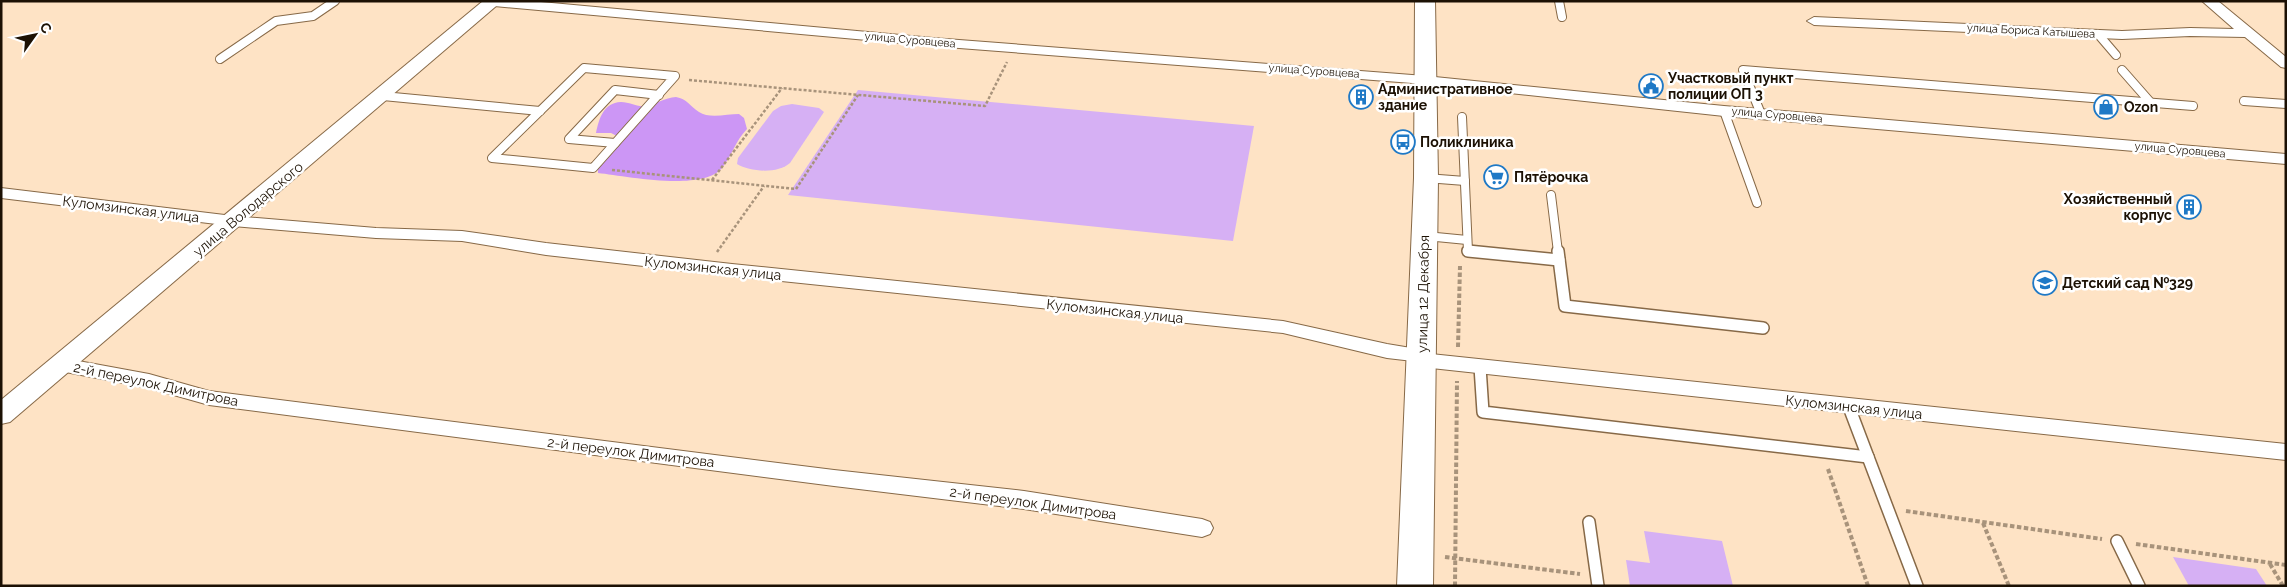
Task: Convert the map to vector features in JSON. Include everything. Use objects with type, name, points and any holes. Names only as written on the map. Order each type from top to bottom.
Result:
[{"type":"main road","name":"улица 12 Декабря","points":[[1415,586],[1426,178],[1424,1]]},
{"type":"street","name":"улица Суровцева","points":[[493,1],[1014,48],[1425,80],[1724,111],[2286,159]]},
{"type":"street","name":"улица Володарского","points":[[1,415],[383,96],[493,1]]},
{"type":"street","points":[[2209,1],[2286,64]]},
{"type":"street","name":"улица Бориса Катышева","points":[[1814,21],[2098,34],[2249,33]]},
{"type":"street","name":"Куломзинская улица","points":[[1,193],[233,221],[376,234],[462,236],[707,267],[1283,327],[1387,351],[1457,364],[2286,452]]},
{"type":"street","name":"2-й переулок Димитрова","points":[[62,364],[149,381],[209,398],[834,478],[1024,500],[1202,528]]},
{"type":"lane","points":[[220,60],[276,21],[313,16],[334,1]]},
{"type":"lane","points":[[1558,1],[1562,17]]},
{"type":"lane","points":[[2098,34],[2116,55]]},
{"type":"lane","points":[[584,68],[675,76],[673,78],[593,168],[492,158],[584,68]]},
{"type":"lane","points":[[1761,114],[1743,70],[2193,106]]},
{"type":"lane","points":[[2122,70],[2151,103]]},
{"type":"lane","points":[[615,144],[569,139],[615,90],[659,94]]},
{"type":"lane","points":[[383,96],[540,111]]},
{"type":"lane","points":[[2244,101],[2286,104]]},
{"type":"lane","points":[[1724,111],[1757,203]]},
{"type":"lane","points":[[1462,116],[1467,246]]},
{"type":"lane","points":[[1426,178],[1465,181]]},
{"type":"lane","points":[[1550,195],[1565,306],[1763,328]]},
{"type":"lane","points":[[1425,236],[1467,246],[1559,260]]},
{"type":"lane","points":[[1480,366],[1483,412],[1868,457]]},
{"type":"lane","points":[[1849,407],[1917,586]]},
{"type":"lane","points":[[1589,522],[1597,581]]},
{"type":"lane","points":[[2117,541],[2139,586]]},
{"type":"path","points":[[673,78],[985,106],[1014,48]]},
{"type":"path","points":[[712,180],[782,88]]},
{"type":"path","points":[[593,168],[796,189],[858,95]]},
{"type":"path","points":[[707,267],[764,185]]},
{"type":"path","points":[[1456,586],[1457,364],[1461,258],[1467,246]]},
{"type":"path","points":[[1822,452],[1868,586]]},
{"type":"path","points":[[1888,509],[2286,566]]},
{"type":"path","points":[[1983,522],[2008,586]]},
{"type":"path","points":[[1417,553],[1597,581]]},
{"type":"path","points":[[2269,563],[2283,586]]},
{"type":"shaded area","points":[[858,90],[1254,126],[1233,241],[788,195]]},
{"type":"shaded area","points":[[676,97],[686,101],[703,114],[713,116],[739,114],[744,118],[747,129],[739,138],[722,168],[712,175],[681,181],[663,181],[598,173],[598,166],[617,136],[611,133],[596,133],[600,117],[610,105],[621,102],[645,106]]},
{"type":"shaded area","points":[[792,104],[819,108],[824,112],[790,163],[785,167],[764,171],[749,169],[737,164],[738,158],[773,111],[781,106]]},
{"type":"shaded area","points":[[1644,531],[1722,541],[1733,586],[1630,586],[1626,560],[1650,563]]},
{"type":"shaded area","points":[[2173,557],[2256,569],[2267,586],[2189,586]]},
{"type":"place","name":"Участковый пункт полиции ОП 3","points":[[1651,86]]},
{"type":"place","name":"Административное здание","points":[[1361,97]]},
{"type":"place","name":"Ozon","points":[[2106,107]]},
{"type":"place","name":"Поликлиника","points":[[1403,142]]},
{"type":"place","name":"Пятёрочка","points":[[1496,177]]},
{"type":"place","name":"Хозяйственный корпус","points":[[2189,207]]},
{"type":"place","name":"Детский сад №329","points":[[2045,283]]}]
